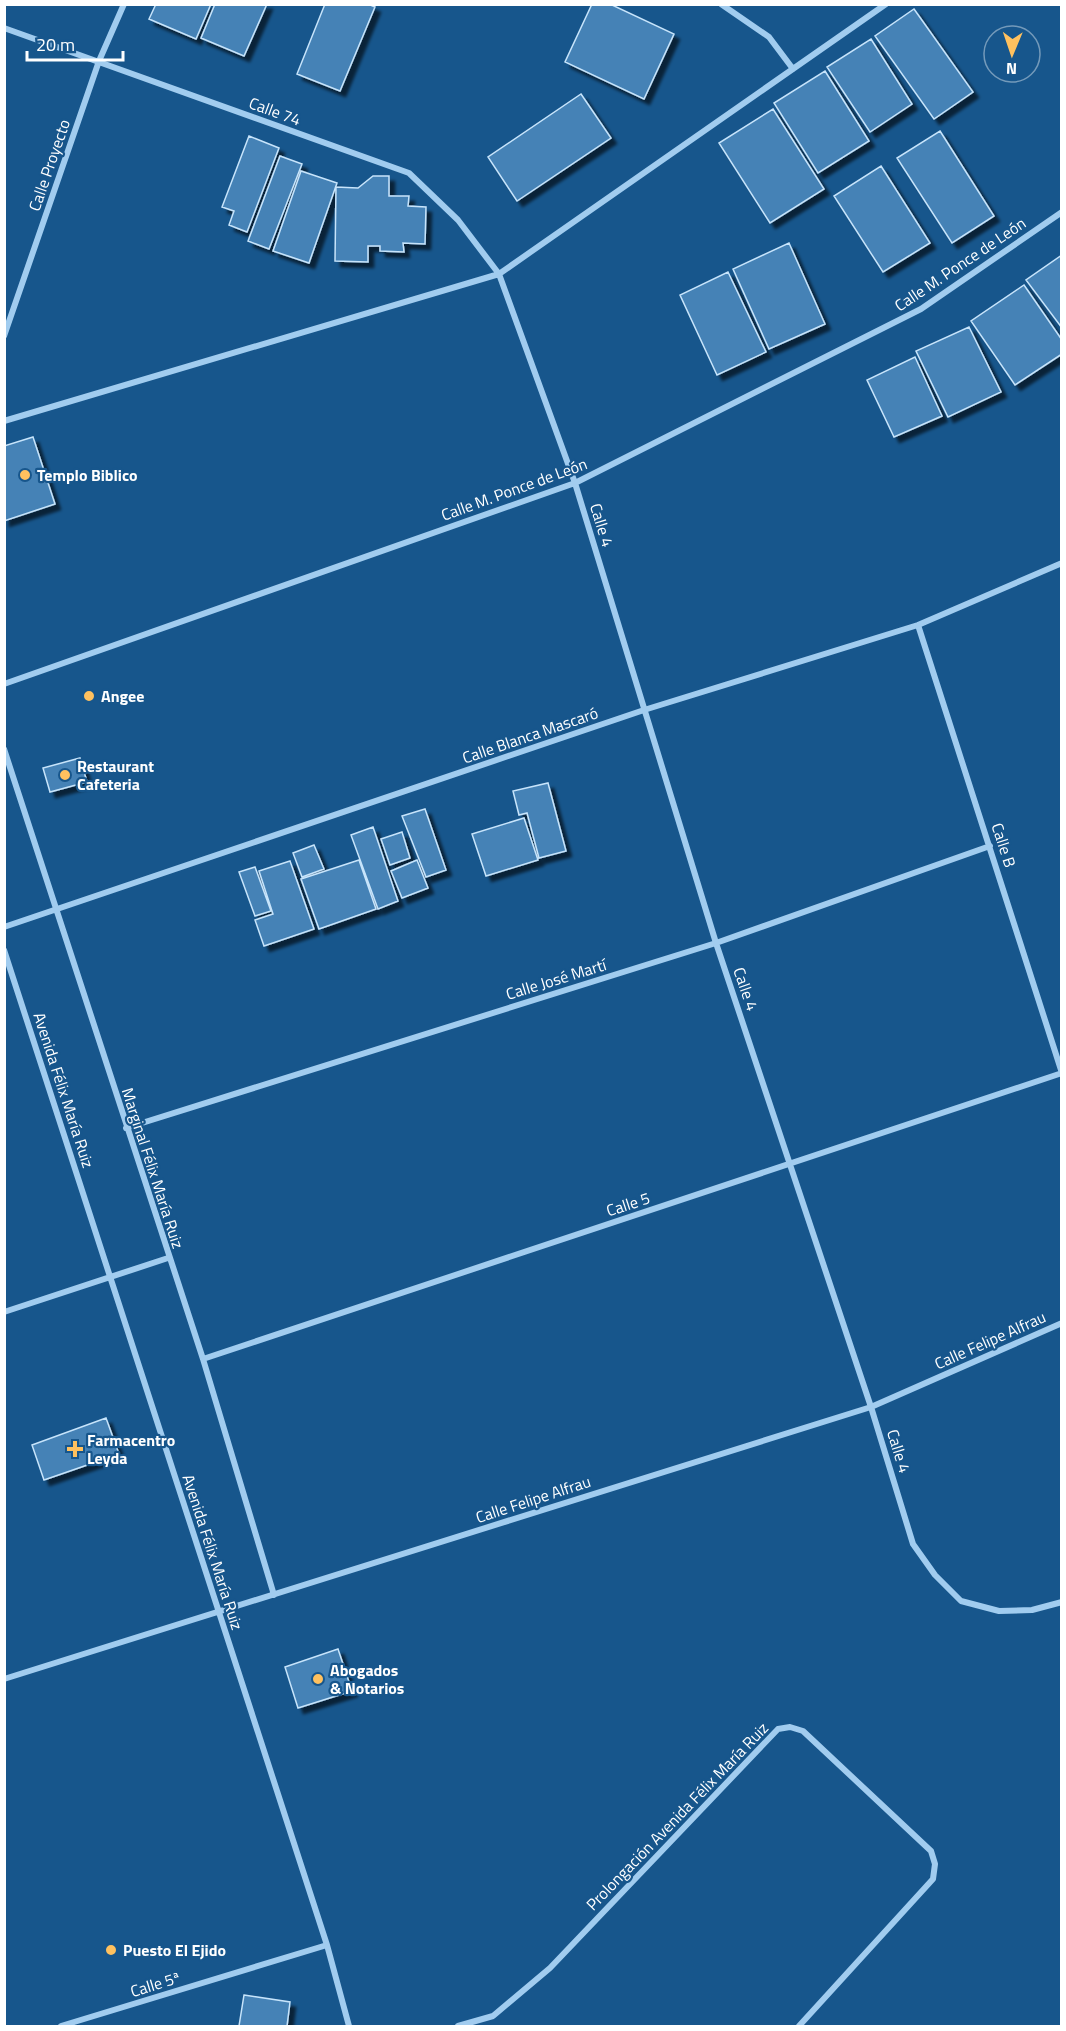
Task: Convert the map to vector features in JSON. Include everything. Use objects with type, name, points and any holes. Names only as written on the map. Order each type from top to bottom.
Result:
[{"type":"street","name":"Calle Proyecto","points":[[4,336],[99,61],[124,4]]},
{"type":"street","points":[[721,4],[769,37],[793,69]]},
{"type":"street","points":[[4,421],[499,274],[886,4]]},
{"type":"street","name":"Calle 74","points":[[4,28],[409,173],[458,220],[499,274]]},
{"type":"street","name":"Calle M. Ponce de León","points":[[4,684],[575,483],[921,309],[1062,212]]},
{"type":"street","name":"Calle 4","points":[[499,274],[575,483],[716,944],[871,1407],[913,1544],[934,1575],[961,1601],[999,1611],[1032,1610],[1062,1602]]},
{"type":"street","name":"Calle Blanca Mascaró","points":[[4,927],[644,710],[918,625],[1062,563]]},
{"type":"street","name":"Calle B","points":[[918,625],[1062,1073]]},
{"type":"street","name":"Marginal Félix María Ruiz","points":[[4,749],[168,1258],[203,1359],[274,1595]]},
{"type":"street","name":"Calle José Martí","points":[[126,1128],[716,944],[990,846]]},
{"type":"street","name":"Avenida Félix María Ruiz","points":[[4,950],[327,1945],[349,2026]]},
{"type":"street","name":"Calle 5","points":[[203,1359],[1062,1073]]},
{"type":"street","points":[[4,1312],[168,1258]]},
{"type":"street","name":"Calle Felipe Alfrau","points":[[4,1678],[219,1613],[871,1407],[1062,1323]]},
{"type":"street","name":"Prolongación Avenida Félix María Ruiz","points":[[458,2026],[493,2016],[550,1968],[778,1729],[790,1727],[803,1731],[931,1851],[935,1864],[933,1879],[800,2026]]},
{"type":"street","name":"Calle 5ª","points":[[61,2026],[327,1945]]},
{"type":"building","points":[[156,4],[211,4],[196,39],[149,19]]},
{"type":"building","points":[[215,4],[267,4],[244,56],[201,38]]},
{"type":"building","points":[[325,4],[368,4],[375,7],[340,91],[297,74]]},
{"type":"building","points":[[592,4],[610,4],[674,34],[644,99],[565,62]]},
{"type":"building","points":[[914,9],[973,92],[934,119],[875,36]]},
{"type":"building","points":[[871,39],[912,104],[870,132],[827,67]]},
{"type":"building","points":[[825,71],[869,141],[818,173],[774,103]]},
{"type":"building","points":[[581,94],[611,138],[517,201],[488,157]]},
{"type":"building","points":[[773,109],[824,189],[770,223],[719,143]]},
{"type":"building","points":[[940,131],[994,216],[952,243],[897,158]]},
{"type":"building","points":[[249,136],[279,148],[247,232],[229,225],[234,211],[222,207]]},
{"type":"building","points":[[280,156],[302,164],[269,249],[248,241]]},
{"type":"building","points":[[881,166],[930,243],[883,272],[834,196]]},
{"type":"building","points":[[301,171],[337,183],[309,263],[273,251]]},
{"type":"building","points":[[373,176],[389,176],[389,196],[409,196],[408,206],[426,207],[425,244],[403,243],[404,252],[380,251],[380,246],[368,246],[368,262],[335,261],[336,187],[358,188]]},
{"type":"building","points":[[789,243],[825,324],[769,349],[733,269]]},
{"type":"building","points":[[1062,255],[1062,328],[1026,280]]},
{"type":"building","points":[[728,272],[766,352],[717,375],[680,295]]},
{"type":"building","points":[[1024,285],[1062,340],[1062,354],[1015,385],[971,321]]},
{"type":"building","points":[[969,327],[1001,392],[948,417],[916,351]]},
{"type":"building","points":[[915,357],[942,416],[894,437],[867,380]]},
{"type":"building","name":"Templo Biblico","points":[[33,437],[55,504],[4,521],[4,446]]},
{"type":"building","name":"Restaurant Cafeteria","points":[[80,758],[87,782],[50,792],[43,768]]},
{"type":"building","points":[[548,783],[566,851],[539,858],[527,813],[519,815],[513,791]]},
{"type":"building","points":[[425,809],[446,870],[426,877],[402,816]]},
{"type":"building","points":[[524,818],[538,860],[486,876],[472,834]]},
{"type":"building","points":[[373,827],[398,901],[378,909],[351,835]]},
{"type":"building","points":[[402,832],[410,858],[390,865],[381,839]]},
{"type":"building","points":[[314,845],[324,869],[302,877],[293,853]]},
{"type":"building","points":[[359,860],[376,909],[319,929],[301,879]]},
{"type":"building","points":[[417,860],[428,888],[402,898],[391,871]]},
{"type":"building","points":[[290,861],[314,929],[264,946],[255,920],[273,914],[259,871]]},
{"type":"building","points":[[255,867],[271,911],[255,916],[239,872]]},
{"type":"building","name":"Farmacentro Leyda","points":[[106,1418],[119,1454],[44,1480],[32,1445]]},
{"type":"building","name":"Abogados & Notarios","points":[[338,1649],[352,1691],[298,1708],[285,1667]]},
{"type":"building","points":[[244,1995],[290,2002],[287,2026],[239,2026]]},
{"type":"place","name":"Templo Biblico","points":[[25,475]]},
{"type":"place","name":"Angee","points":[[89,696]]},
{"type":"place","name":"Restaurant Cafeteria","points":[[65,775]]},
{"type":"place","name":"Farmacentro Leyda","points":[[75,1449]]},
{"type":"place","name":"Abogados & Notarios","points":[[318,1679]]},
{"type":"place","name":"Puesto El Ejido","points":[[111,1950]]}]
